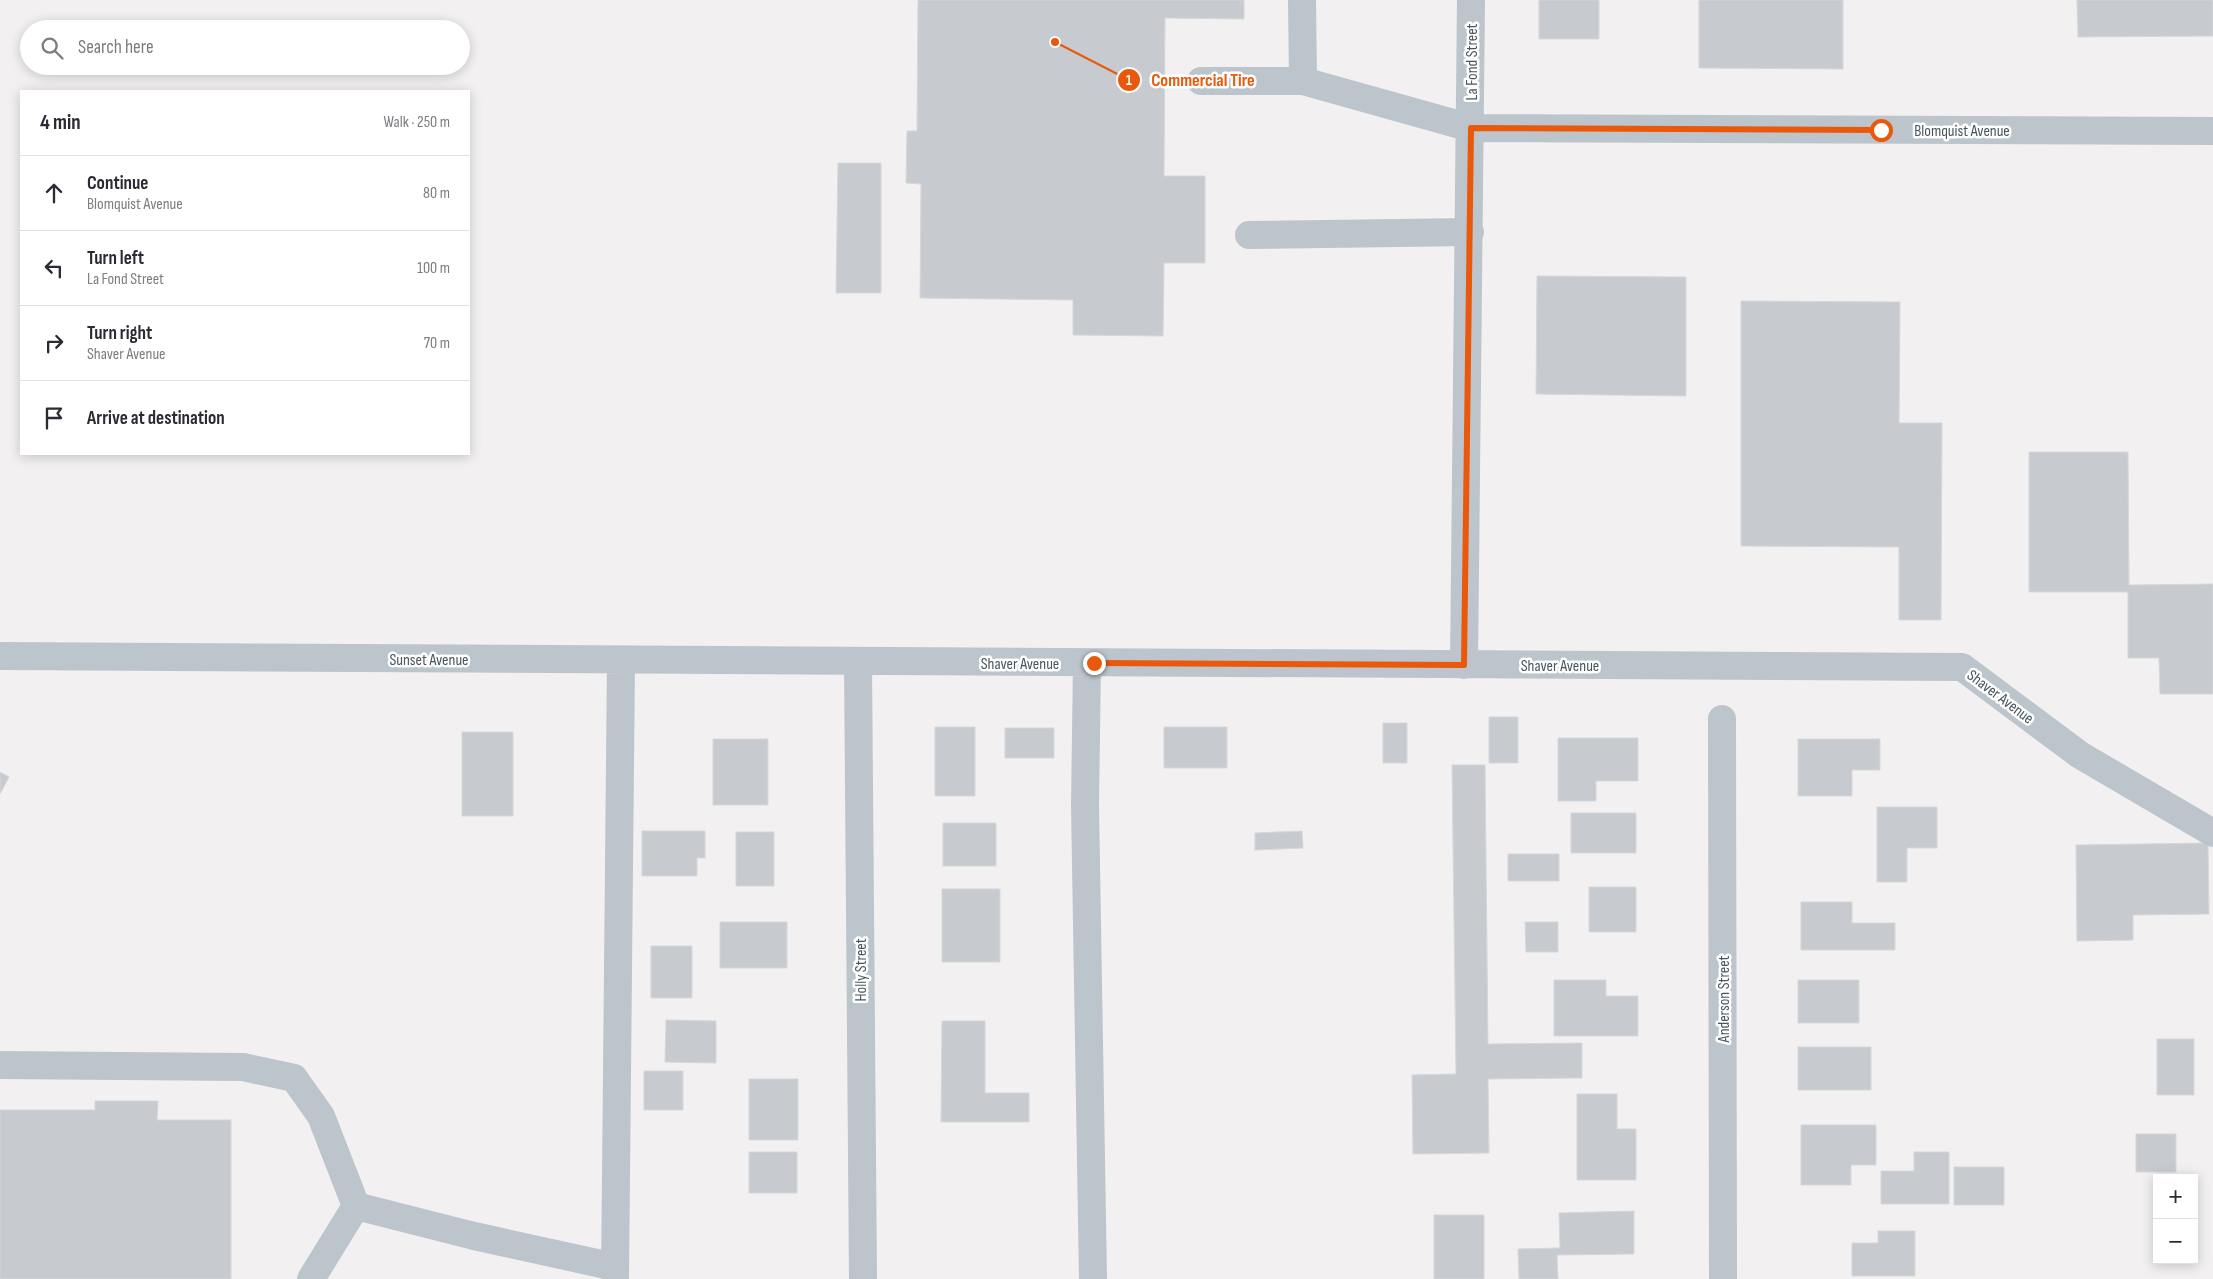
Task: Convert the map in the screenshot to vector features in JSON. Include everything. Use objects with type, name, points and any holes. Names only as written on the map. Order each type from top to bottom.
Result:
[{"type":"street","points":[[1302,0],[1303,81]]},
{"type":"street","name":"La Fond Street","points":[[1464,665],[1471,0]]},
{"type":"street","name":"Blomquist Avenue","points":[[1201,81],[1303,81],[1471,128],[2213,132]]},
{"type":"street","points":[[1249,234],[1470,232]]},
{"type":"street","name":"Sunset Avenue","points":[[0,656],[858,662]]},
{"type":"street","points":[[356,1206],[615,1273],[621,660]]},
{"type":"street","name":"Shaver Avenue","points":[[858,662],[1962,668],[2080,755],[2213,833]]},
{"type":"street","name":"Holly Street","points":[[858,662],[863,1279]]},
{"type":"street","points":[[1086,663],[1085,806],[1093,1279]]},
{"type":"street","name":"Anderson Street","points":[[1722,719],[1723,1279]]},
{"type":"street","points":[[0,1065],[243,1067],[294,1078],[321,1116],[356,1206]]},
{"type":"street","points":[[311,1279],[356,1206]]},
{"type":"building","points":[[918,0],[1244,0],[1244,19],[1165,18],[1164,176],[1205,176],[1205,263],[1164,263],[1163,336],[1073,335],[1073,300],[920,298],[921,184],[906,183],[907,131],[917,131]]},
{"type":"building","points":[[1539,0],[1599,0],[1599,39],[1539,39]]},
{"type":"building","points":[[1699,0],[1843,0],[1843,69],[1699,68]]},
{"type":"building","points":[[2077,0],[2213,0],[2213,36],[2078,37]]},
{"type":"building","points":[[838,163],[881,163],[881,293],[836,293]]},
{"type":"building","points":[[1537,276],[1686,277],[1686,396],[1536,394]]},
{"type":"building","points":[[1741,301],[1900,302],[1899,423],[1942,423],[1941,620],[1899,620],[1899,547],[1741,546]]},
{"type":"building","points":[[2029,452],[2128,452],[2129,585],[2213,584],[2213,694],[2160,694],[2159,658],[2128,658],[2128,592],[2029,592]]},
{"type":"building","points":[[1489,717],[1518,717],[1518,763],[1489,763]]},
{"type":"building","points":[[1383,723],[1407,723],[1407,763],[1383,763]]},
{"type":"building","points":[[935,727],[975,727],[975,796],[935,796]]},
{"type":"building","points":[[1164,727],[1227,727],[1227,768],[1164,768]]},
{"type":"building","points":[[1005,728],[1054,728],[1054,758],[1005,758]]},
{"type":"building","points":[[462,732],[513,732],[513,816],[462,816]]},
{"type":"building","points":[[1558,738],[1638,738],[1638,781],[1596,781],[1596,801],[1558,801]]},
{"type":"building","points":[[713,739],[768,739],[768,805],[713,805]]},
{"type":"building","points":[[1798,739],[1880,739],[1880,770],[1852,770],[1852,796],[1798,796]]},
{"type":"building","points":[[1452,765],[1485,765],[1488,1044],[1582,1043],[1582,1078],[1488,1079],[1489,1153],[1413,1154],[1412,1075],[1456,1074]]},
{"type":"building","points":[[0,772],[9,777],[0,794]]},
{"type":"building","points":[[1877,807],[1937,807],[1937,848],[1907,848],[1907,882],[1877,882]]},
{"type":"building","points":[[1571,813],[1636,813],[1636,853],[1571,853]]},
{"type":"building","points":[[943,823],[996,823],[996,866],[943,866]]},
{"type":"building","points":[[642,831],[705,831],[705,858],[697,858],[697,876],[642,876]]},
{"type":"building","points":[[1302,831],[1303,848],[1255,850],[1255,833]]},
{"type":"building","points":[[736,832],[774,832],[774,886],[736,886]]},
{"type":"building","points":[[2208,843],[2209,914],[2133,915],[2133,940],[2077,941],[2076,845]]},
{"type":"building","points":[[1508,854],[1559,854],[1559,881],[1508,881]]},
{"type":"building","points":[[1589,887],[1636,887],[1636,932],[1589,932]]},
{"type":"building","points":[[942,889],[1000,889],[1000,962],[942,962]]},
{"type":"building","points":[[1801,902],[1852,902],[1852,923],[1895,923],[1895,950],[1801,950]]},
{"type":"building","points":[[720,922],[787,922],[787,968],[720,968]]},
{"type":"building","points":[[1525,922],[1558,922],[1558,952],[1526,952]]},
{"type":"building","points":[[651,946],[692,946],[692,998],[651,998]]},
{"type":"building","points":[[1554,980],[1606,980],[1606,996],[1638,996],[1638,1036],[1554,1036]]},
{"type":"building","points":[[1798,980],[1859,980],[1859,1023],[1798,1023]]},
{"type":"building","points":[[666,1020],[716,1021],[716,1063],[665,1062]]},
{"type":"building","points":[[942,1021],[985,1021],[985,1093],[1029,1093],[1029,1122],[941,1122]]},
{"type":"building","points":[[2157,1039],[2194,1039],[2194,1095],[2157,1095]]},
{"type":"building","points":[[1798,1047],[1871,1047],[1871,1090],[1798,1090]]},
{"type":"building","points":[[644,1071],[683,1071],[683,1110],[644,1110]]},
{"type":"building","points":[[749,1079],[798,1079],[798,1140],[749,1140]]},
{"type":"building","points":[[1577,1094],[1617,1094],[1617,1129],[1636,1129],[1636,1180],[1577,1180]]},
{"type":"building","points":[[95,1101],[158,1101],[157,1120],[231,1120],[231,1279],[0,1279],[0,1110],[95,1110]]},
{"type":"building","points":[[1801,1125],[1876,1125],[1876,1165],[1851,1165],[1851,1185],[1801,1185]]},
{"type":"building","points":[[2136,1134],[2176,1134],[2176,1172],[2136,1172]]},
{"type":"building","points":[[749,1152],[797,1152],[797,1193],[749,1193]]},
{"type":"building","points":[[1914,1152],[1949,1152],[1949,1204],[1881,1204],[1881,1171],[1914,1171]]},
{"type":"building","points":[[1954,1167],[2004,1167],[2004,1205],[1954,1205]]},
{"type":"building","points":[[1634,1211],[1634,1254],[1557,1255],[1558,1279],[1519,1279],[1518,1249],[1560,1248],[1559,1213]]},
{"type":"building","points":[[1434,1215],[1484,1215],[1484,1279],[1434,1279]]},
{"type":"building","points":[[1878,1231],[1915,1231],[1915,1276],[1852,1276],[1852,1243],[1878,1243]]},
{"type":"place","name":"Commercial Tire","points":[[1055,42]]},
{"type":"route","points":[[1094,663],[1464,665],[1471,128],[1881,130]]}]
